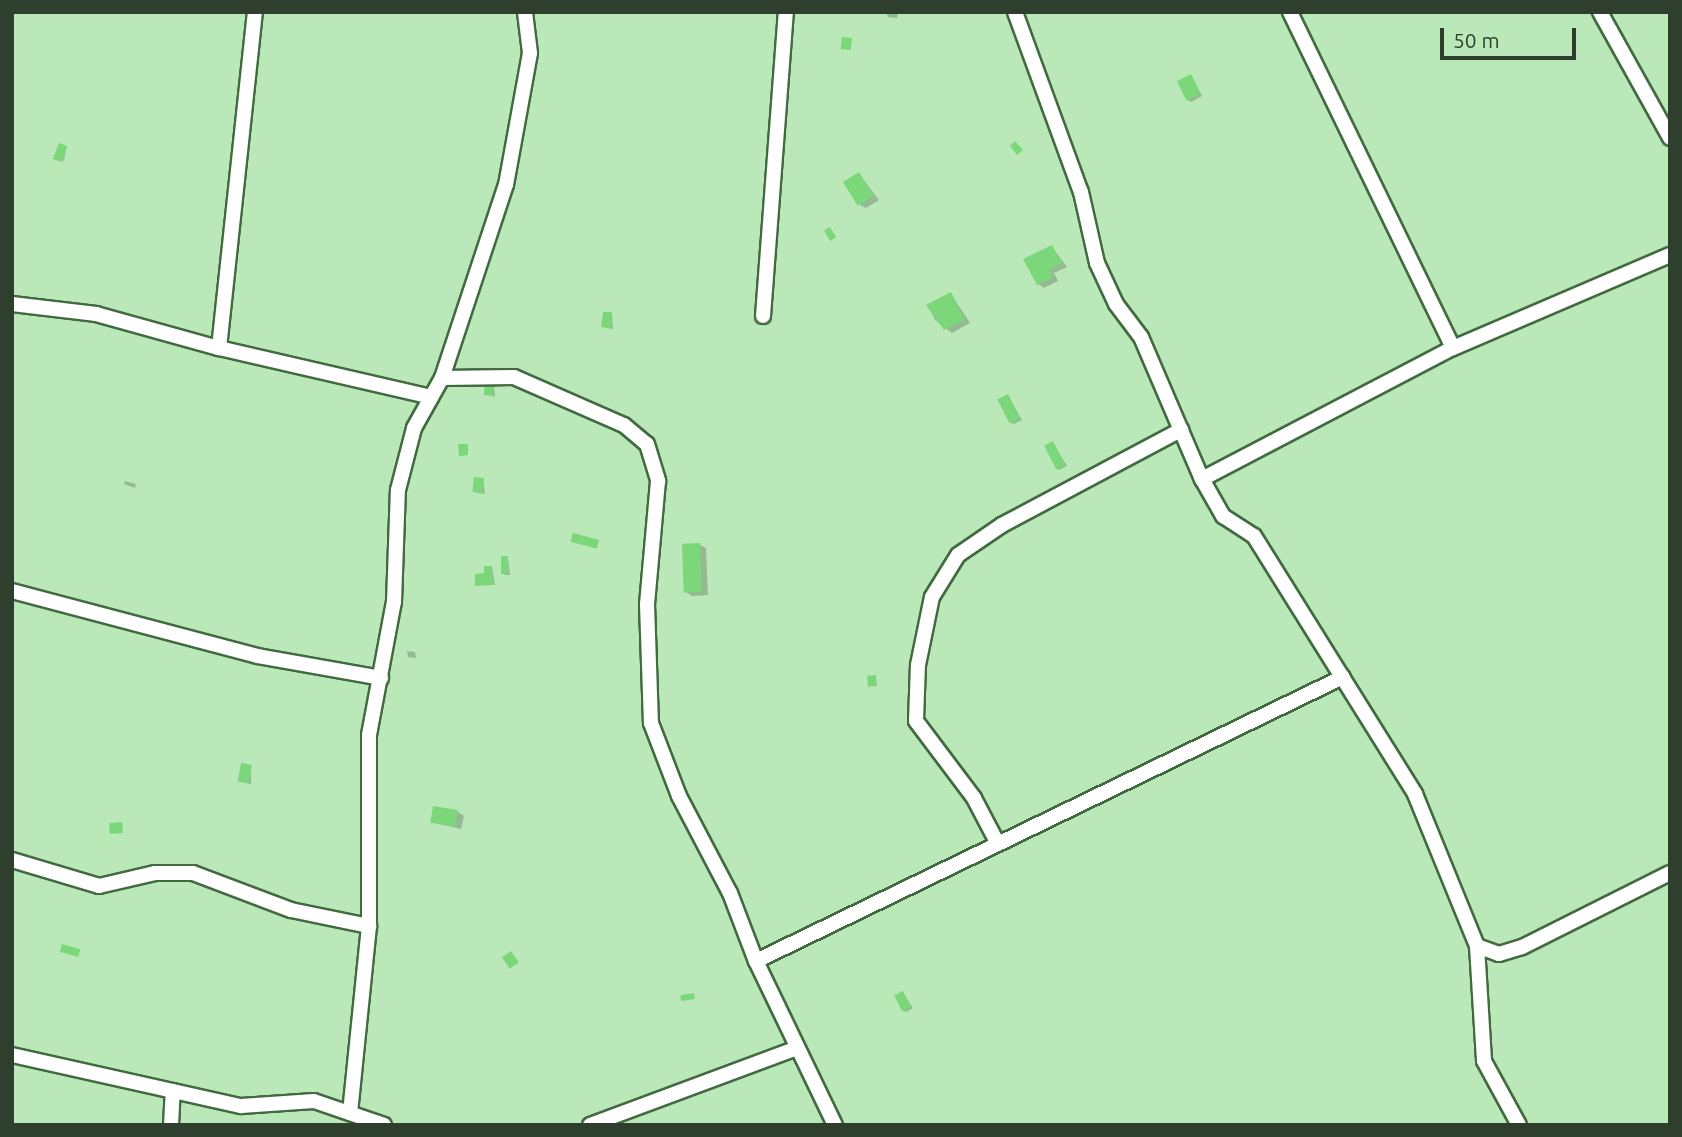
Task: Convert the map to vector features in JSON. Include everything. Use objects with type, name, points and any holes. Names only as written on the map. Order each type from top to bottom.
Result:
[{"type":"street","points":[[219,348],[255,12]]},
{"type":"street","points":[[350,1114],[369,926],[369,735],[394,601],[398,490],[414,428],[442,377],[506,185],[530,52],[525,12]]},
{"type":"street","points":[[763,316],[786,12]]},
{"type":"street","points":[[1016,12],[1081,192],[1097,264],[1116,304],[1141,337],[1202,479],[1223,516],[1254,536],[1415,794],[1476,946],[1484,1061],[1519,1125]]},
{"type":"street","points":[[1290,12],[1453,348]]},
{"type":"street","points":[[1600,12],[1670,138]]},
{"type":"street","points":[[1202,479],[1453,348],[1670,255]]},
{"type":"street","points":[[12,304],[96,314],[219,348],[431,397]]},
{"type":"street","points":[[442,377],[514,377],[624,425],[648,444],[658,481],[647,604],[651,723],[679,796],[730,893],[756,961],[835,1125]]},
{"type":"street","points":[[998,844],[974,798],[916,721],[918,665],[932,597],[958,555],[991,532],[1181,430]]},
{"type":"street","points":[[12,591],[258,656],[381,678]]},
{"type":"street","points":[[756,961],[1343,677]]},
{"type":"street","points":[[12,860],[99,886],[155,873],[193,873],[291,910],[369,926]]},
{"type":"street","points":[[1476,946],[1499,954],[1522,947],[1670,873]]},
{"type":"street","points":[[590,1125],[797,1048]]},
{"type":"street","points":[[12,1055],[241,1106],[314,1101],[384,1125]]},
{"type":"street","points":[[171,1125],[173,1091]]},
{"type":"building","points":[[842,37],[852,38],[851,50],[841,49]]},
{"type":"building","points":[[1191,74],[1201,94],[1187,101],[1177,81]]},
{"type":"building","points":[[1015,141],[1023,150],[1017,155],[1010,146]]},
{"type":"building","points":[[59,143],[67,146],[61,162],[53,159]]},
{"type":"building","points":[[859,172],[874,196],[858,206],[843,182]]},
{"type":"building","points":[[830,227],[836,237],[830,241],[824,231]]},
{"type":"building","points":[[1052,245],[1062,263],[1049,270],[1053,277],[1037,285],[1023,259]]},
{"type":"building","points":[[951,292],[965,320],[944,330],[926,305]]},
{"type":"building","points":[[603,312],[612,312],[611,328],[601,327]]},
{"type":"building","points":[[485,382],[494,383],[493,396],[484,395]]},
{"type":"building","points":[[1008,394],[1020,418],[1010,424],[997,399]]},
{"type":"building","points":[[1053,441],[1065,465],[1056,470],[1044,446]]},
{"type":"building","points":[[458,444],[468,444],[468,455],[459,456]]},
{"type":"building","points":[[474,477],[484,478],[482,493],[472,492]]},
{"type":"building","points":[[573,533],[599,540],[597,549],[571,542]]},
{"type":"building","points":[[700,543],[702,592],[684,593],[682,544]]},
{"type":"building","points":[[501,556],[508,556],[508,574],[501,574]]},
{"type":"building","points":[[484,566],[492,566],[493,585],[475,586],[475,574],[484,573]]},
{"type":"building","points":[[876,675],[877,686],[868,687],[867,676]]},
{"type":"building","points":[[241,763],[252,765],[249,784],[238,782]]},
{"type":"building","points":[[433,806],[458,810],[455,827],[430,823]]},
{"type":"building","points":[[122,822],[123,833],[110,834],[109,823]]},
{"type":"building","points":[[62,944],[80,949],[78,957],[60,952]]},
{"type":"building","points":[[511,951],[519,963],[510,969],[502,957]]},
{"type":"building","points":[[903,991],[911,1007],[902,1012],[894,996]]},
{"type":"building","points":[[694,993],[695,999],[681,1001],[680,995]]}]
